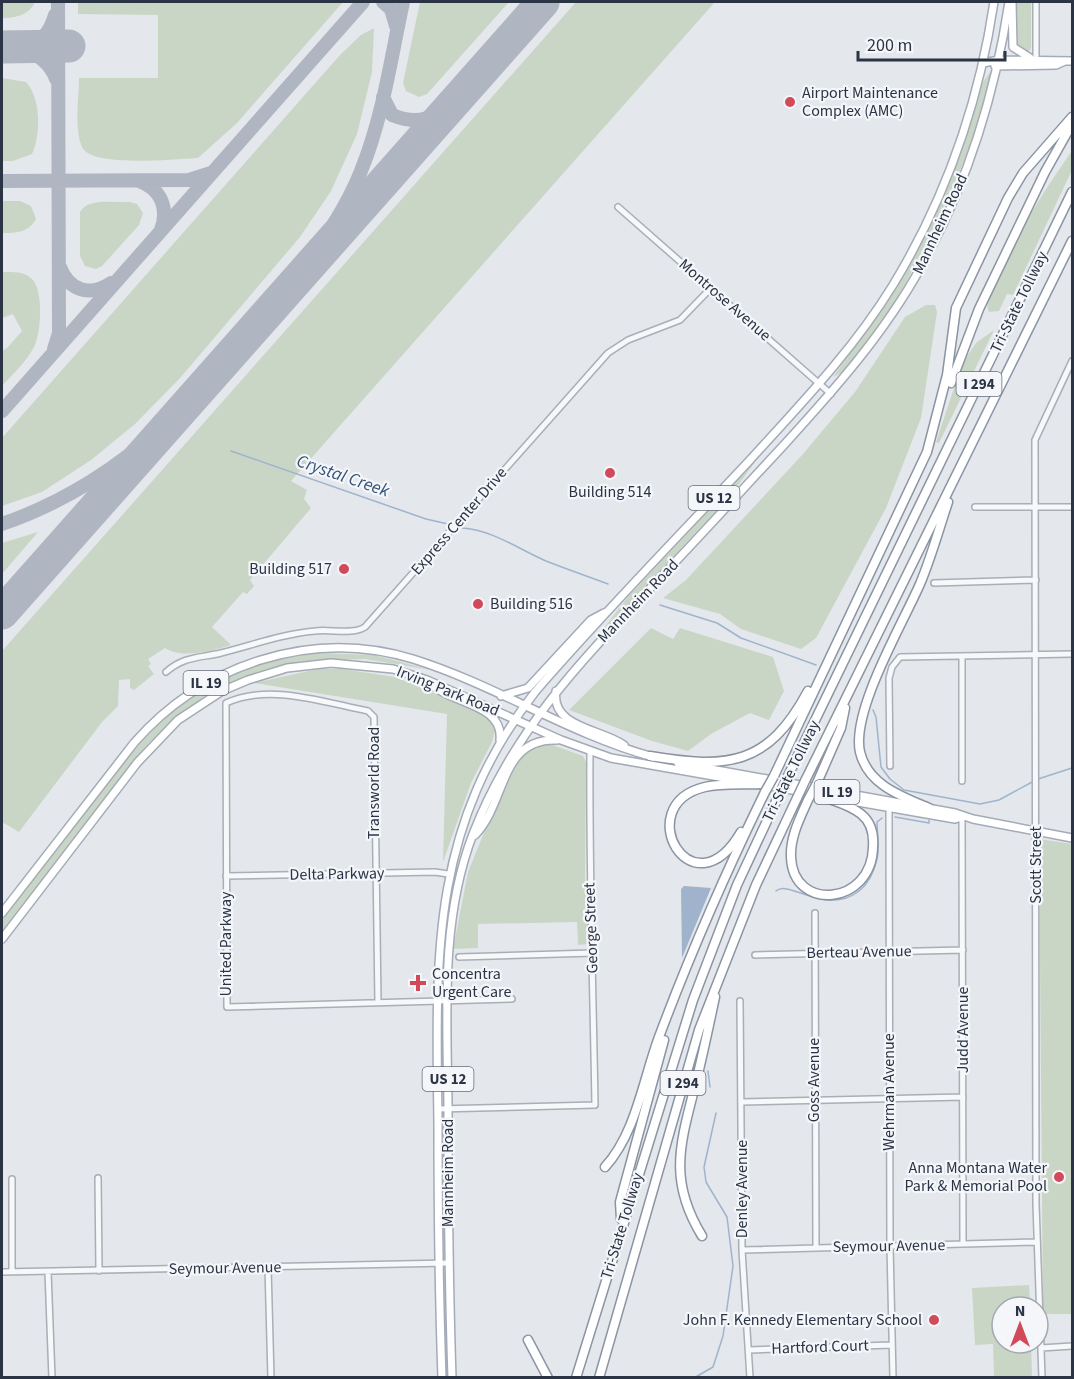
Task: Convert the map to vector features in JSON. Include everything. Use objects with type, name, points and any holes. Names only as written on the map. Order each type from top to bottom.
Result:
[{"type":"highway","name":"I 294","points":[[931,443],[947,375],[956,308],[1008,198],[1023,173],[1072,117]]},
{"type":"highway","name":"I 294","points":[[621,1226],[620,1202],[675,999],[716,896],[763,790],[785,750],[931,443],[974,319],[1045,172],[1072,124]]},
{"type":"highway","name":"Tri-State Tollway","points":[[576,1377],[693,1000],[737,885],[1072,192]]},
{"type":"highway","name":"Tri-State Tollway","points":[[599,1377],[696,1040],[724,961],[805,781],[1072,241]]},
{"type":"highway","points":[[929,808],[890,791],[877,780],[863,760],[860,740],[872,688],[921,583],[957,475]]},
{"type":"highway","points":[[650,756],[698,762],[724,762],[746,757],[773,740],[792,719],[856,601]]},
{"type":"highway","points":[[819,795],[857,811],[871,829],[873,849],[869,868],[860,883],[847,892],[829,896],[815,893],[802,884],[795,874],[791,857],[792,842],[808,800],[842,728],[847,696]]},
{"type":"highway","points":[[705,787],[763,790],[737,839],[716,861],[692,863],[675,848],[671,841],[669,821],[671,813],[683,798],[705,787]]},
{"type":"highway","points":[[702,1236],[683,1198],[679,1173],[679,1147],[724,961]]},
{"type":"highway","points":[[605,1167],[614,1157],[630,1125],[675,999]]},
{"type":"highway","points":[[528,1340],[548,1377]]},
{"type":"main road","name":"Mannheim Road","points":[[439,1264],[438,953],[448,874],[468,808],[500,741],[524,706],[608,611],[820,384],[870,318],[918,240],[959,147],[983,63],[994,2]]},
{"type":"main road","name":"Mannheim Road","points":[[449,1263],[447,1000],[453,916],[471,839],[500,773],[530,725],[556,690],[831,394],[875,339],[921,268],[972,154],[998,63],[1010,2]]},
{"type":"main road","points":[[1010,2],[1013,47],[1034,59]]},
{"type":"main road","points":[[998,63],[1034,59],[1069,61]]},
{"type":"main road","points":[[983,63],[1056,65],[1069,61]]},
{"type":"main road","points":[[501,696],[528,688],[591,620],[608,611]]},
{"type":"main road","name":"Irving Park Road","points":[[2,914],[145,730],[184,697],[228,672],[271,656],[313,648],[372,651],[412,659],[650,756],[682,764],[955,813],[962,817],[1072,838]]},
{"type":"main road","name":"Irving Park Road","points":[[2,939],[150,748],[178,720],[198,706],[248,680],[310,665],[372,665],[427,680],[561,740],[611,758],[763,790],[819,795],[955,819],[962,817]]},
{"type":"main road","points":[[427,680],[440,692],[493,716],[500,726],[500,741]]},
{"type":"main road","points":[[556,690],[555,704],[561,715],[616,739],[631,750]]},
{"type":"main road","points":[[471,839],[484,825],[502,782],[522,749],[535,740],[561,740]]},
{"type":"main road","name":"US 12","points":[[449,1263],[452,1377]]},
{"type":"main road","name":"US 12","points":[[439,1264],[442,1377]]},
{"type":"street","points":[[1034,59],[1036,2]]},
{"type":"street","name":"Montrose Avenue","points":[[618,207],[831,394]]},
{"type":"street","name":"Express Center Drive","points":[[166,672],[175,664],[191,657],[223,652],[270,637],[324,630],[358,630],[365,627],[608,353],[628,340],[680,320],[711,288]]},
{"type":"street","name":"Scott Street","points":[[1039,1295],[1035,832],[1036,436],[1072,361]]},
{"type":"street","points":[[975,507],[1072,507]]},
{"type":"street","points":[[934,583],[1036,580]]},
{"type":"street","points":[[890,766],[889,678],[892,667],[900,657],[1072,654]]},
{"type":"street","points":[[962,656],[962,781]]},
{"type":"street","name":"Transworld Road","points":[[226,703],[248,694],[281,694],[368,711],[374,717],[374,873],[378,1002]]},
{"type":"street","name":"United Parkway","points":[[226,703],[227,1007],[512,999]]},
{"type":"street","name":"George Street","points":[[448,1108],[595,1105],[593,953],[589,881],[590,751]]},
{"type":"street","name":"Wehrman Avenue","points":[[889,807],[890,1246],[893,1377]]},
{"type":"street","name":"Judd Avenue","points":[[962,817],[963,1244]]},
{"type":"street","name":"Delta Parkway","points":[[226,876],[448,874]]},
{"type":"street","name":"Goss Avenue","points":[[815,913],[816,1248]]},
{"type":"street","name":"Berteau Avenue","points":[[755,955],[963,950]]},
{"type":"street","points":[[459,957],[593,953]]},
{"type":"street","name":"Denley Avenue","points":[[740,1000],[742,1250],[750,1377]]},
{"type":"street","points":[[742,1102],[963,1097]]},
{"type":"street","points":[[438,1109],[448,1108]]},
{"type":"street","points":[[98,1178],[99,1271]]},
{"type":"street","points":[[12,1179],[12,1272]]},
{"type":"street","name":"Seymour Avenue","points":[[742,1250],[1037,1242]]},
{"type":"street","name":"Seymour Avenue","points":[[2,1272],[449,1263]]},
{"type":"street","points":[[268,1267],[271,1377]]},
{"type":"street","points":[[48,1272],[52,1377]]},
{"type":"street","name":"Hartford Court","points":[[749,1350],[891,1345]]},
{"type":"street","points":[[1050,1347],[1072,1346]]},
{"type":"street","name":"Scott Street","points":[[1041,1355],[1042,1377]]},
{"type":"green space","points":[[2,2],[35,2],[22,15],[2,18]]},
{"type":"green space","points":[[78,2],[343,2],[237,123],[198,158],[136,161],[101,158],[89,154],[82,147],[78,122],[79,78],[158,78],[158,15],[78,14]]},
{"type":"green space","points":[[420,2],[509,2],[427,94],[419,97],[406,91],[403,83]]},
{"type":"green space","points":[[576,2],[715,2],[291,481],[307,490],[304,499],[311,508],[250,580],[254,586],[247,594],[243,592],[212,627],[231,645],[188,653],[165,648],[148,659],[151,664],[148,666],[154,674],[134,690],[130,688],[130,679],[119,680],[118,706],[102,722],[19,832],[4,823],[2,825],[2,651]]},
{"type":"green space","points":[[1017,2],[1031,2],[1031,48],[1028,53],[1016,46]]},
{"type":"green space","points":[[374,28],[372,72],[357,134],[331,191],[300,237],[181,377],[135,424],[91,460],[42,492],[2,506],[2,438],[340,55],[361,35]]},
{"type":"green space","points":[[990,72],[985,99],[972,139],[930,237],[878,329],[853,361],[833,377],[885,305],[920,245],[958,162],[983,82]]},
{"type":"green space","points":[[2,78],[26,82],[35,97],[37,107],[37,137],[32,154],[13,161],[2,161]]},
{"type":"green space","points":[[1072,151],[1072,170],[1013,295],[1007,294],[999,311],[989,312],[988,300],[1005,258],[1035,206]]},
{"type":"green space","points":[[2,201],[20,201],[31,206],[36,219],[33,224],[25,230],[2,233]]},
{"type":"green space","points":[[130,202],[137,204],[143,213],[139,225],[102,266],[96,269],[85,266],[80,256],[80,212],[89,204]]},
{"type":"green space","points":[[2,272],[22,273],[32,279],[38,293],[40,313],[34,347],[2,386],[2,351],[22,331],[13,314],[2,318]]},
{"type":"green space","points":[[926,305],[935,305],[937,312],[921,418],[886,508],[816,638],[801,649],[741,629],[720,614],[663,598],[686,580],[803,454],[855,392],[905,317]]},
{"type":"green space","points":[[994,330],[939,443],[936,442],[962,364],[976,343]]},
{"type":"green space","points":[[760,455],[731,495],[593,642],[628,597]]},
{"type":"green space","points":[[38,532],[2,574],[2,543]]},
{"type":"green space","points":[[651,628],[673,639],[680,628],[773,657],[784,691],[769,720],[750,713],[711,734],[688,751],[652,741],[569,710]]},
{"type":"green space","points":[[319,653],[375,655],[431,670],[365,659],[302,661],[242,678],[208,694],[175,717],[145,747],[2,932],[2,920],[116,773],[162,721],[213,684],[244,670],[278,660]]},
{"type":"green space","points":[[318,669],[342,669],[395,677],[486,714],[495,730],[492,742],[471,783],[443,862],[447,714],[254,683]]},
{"type":"green space","points":[[540,743],[550,744],[583,756],[586,762],[585,878],[590,944],[578,945],[577,922],[478,924],[478,948],[453,949],[468,872],[497,801],[528,747]]},
{"type":"green space","points":[[1039,839],[1072,844],[1072,1314],[1050,1314],[1050,1295],[1043,1295]]},
{"type":"green space","points":[[1029,1285],[1029,1295],[990,1295],[990,1344],[975,1345],[972,1288]]},
{"type":"green space","points":[[993,1355],[1031,1355],[1032,1377],[994,1377]]},
{"type":"water","points":[[684,886],[711,888],[682,958],[681,889]]},
{"type":"waterway","name":"Crystal Creek","points":[[231,451],[426,519],[448,524]]},
{"type":"waterway","name":"Crystal Creek","points":[[462,528],[495,536],[546,561],[608,584]]},
{"type":"waterway","name":"Crystal Creek","points":[[660,605],[717,623],[741,638],[816,665]]},
{"type":"waterway","name":"Crystal Creek","points":[[873,710],[876,717],[881,767],[890,779],[904,790],[980,804],[999,800],[1034,781]]},
{"type":"waterway","name":"Crystal Creek","points":[[1038,779],[1072,768]]},
{"type":"waterway","points":[[895,817],[929,823],[929,820]]},
{"type":"waterway","points":[[776,891],[790,890],[821,899],[834,900],[846,898],[859,891],[868,881],[876,864],[877,822],[882,818]]},
{"type":"waterway","points":[[708,1071],[710,1087]]},
{"type":"waterway","points":[[694,1378],[713,1367],[723,1336],[733,1266],[727,1217],[706,1182],[704,1167],[716,1113]]},
{"type":"taxiway","points":[[54,349],[59,333],[58,2]]},
{"type":"taxiway","points":[[2,411],[363,2]]},
{"type":"taxiway","points":[[383,2],[391,9],[396,26]]},
{"type":"taxiway","points":[[298,277],[341,213],[369,151],[381,109],[403,2]]},
{"type":"taxiway","points":[[55,15],[44,36],[22,47],[47,64],[56,79]]},
{"type":"taxiway","points":[[383,97],[392,115],[411,120],[434,115],[457,98]]},
{"type":"taxiway","points":[[2,181],[189,180],[211,173]]},
{"type":"taxiway","points":[[139,181],[153,189],[161,200],[164,214],[161,230]]},
{"type":"taxiway","points":[[60,267],[69,282],[81,289],[95,290],[111,283]]},
{"type":"taxiway","points":[[2,524],[70,494],[111,468],[170,421]]},
{"type":"runway","points":[[2,613],[543,2]]},
{"type":"runway","points":[[2,47],[69,46]]},
{"type":"place","name":"Airport Maintenance Complex (AMC)","points":[[790,102]]},
{"type":"place","name":"Building 514","points":[[610,473]]},
{"type":"place","name":"Building 517","points":[[344,569]]},
{"type":"place","name":"Building 516","points":[[478,604]]},
{"type":"place","name":"Concentra Urgent Care","points":[[418,983]]},
{"type":"place","name":"Anna Montana Water Park & Memorial Pool","points":[[1059,1177]]},
{"type":"place","name":"John F. Kennedy Elementary School","points":[[934,1320]]}]
